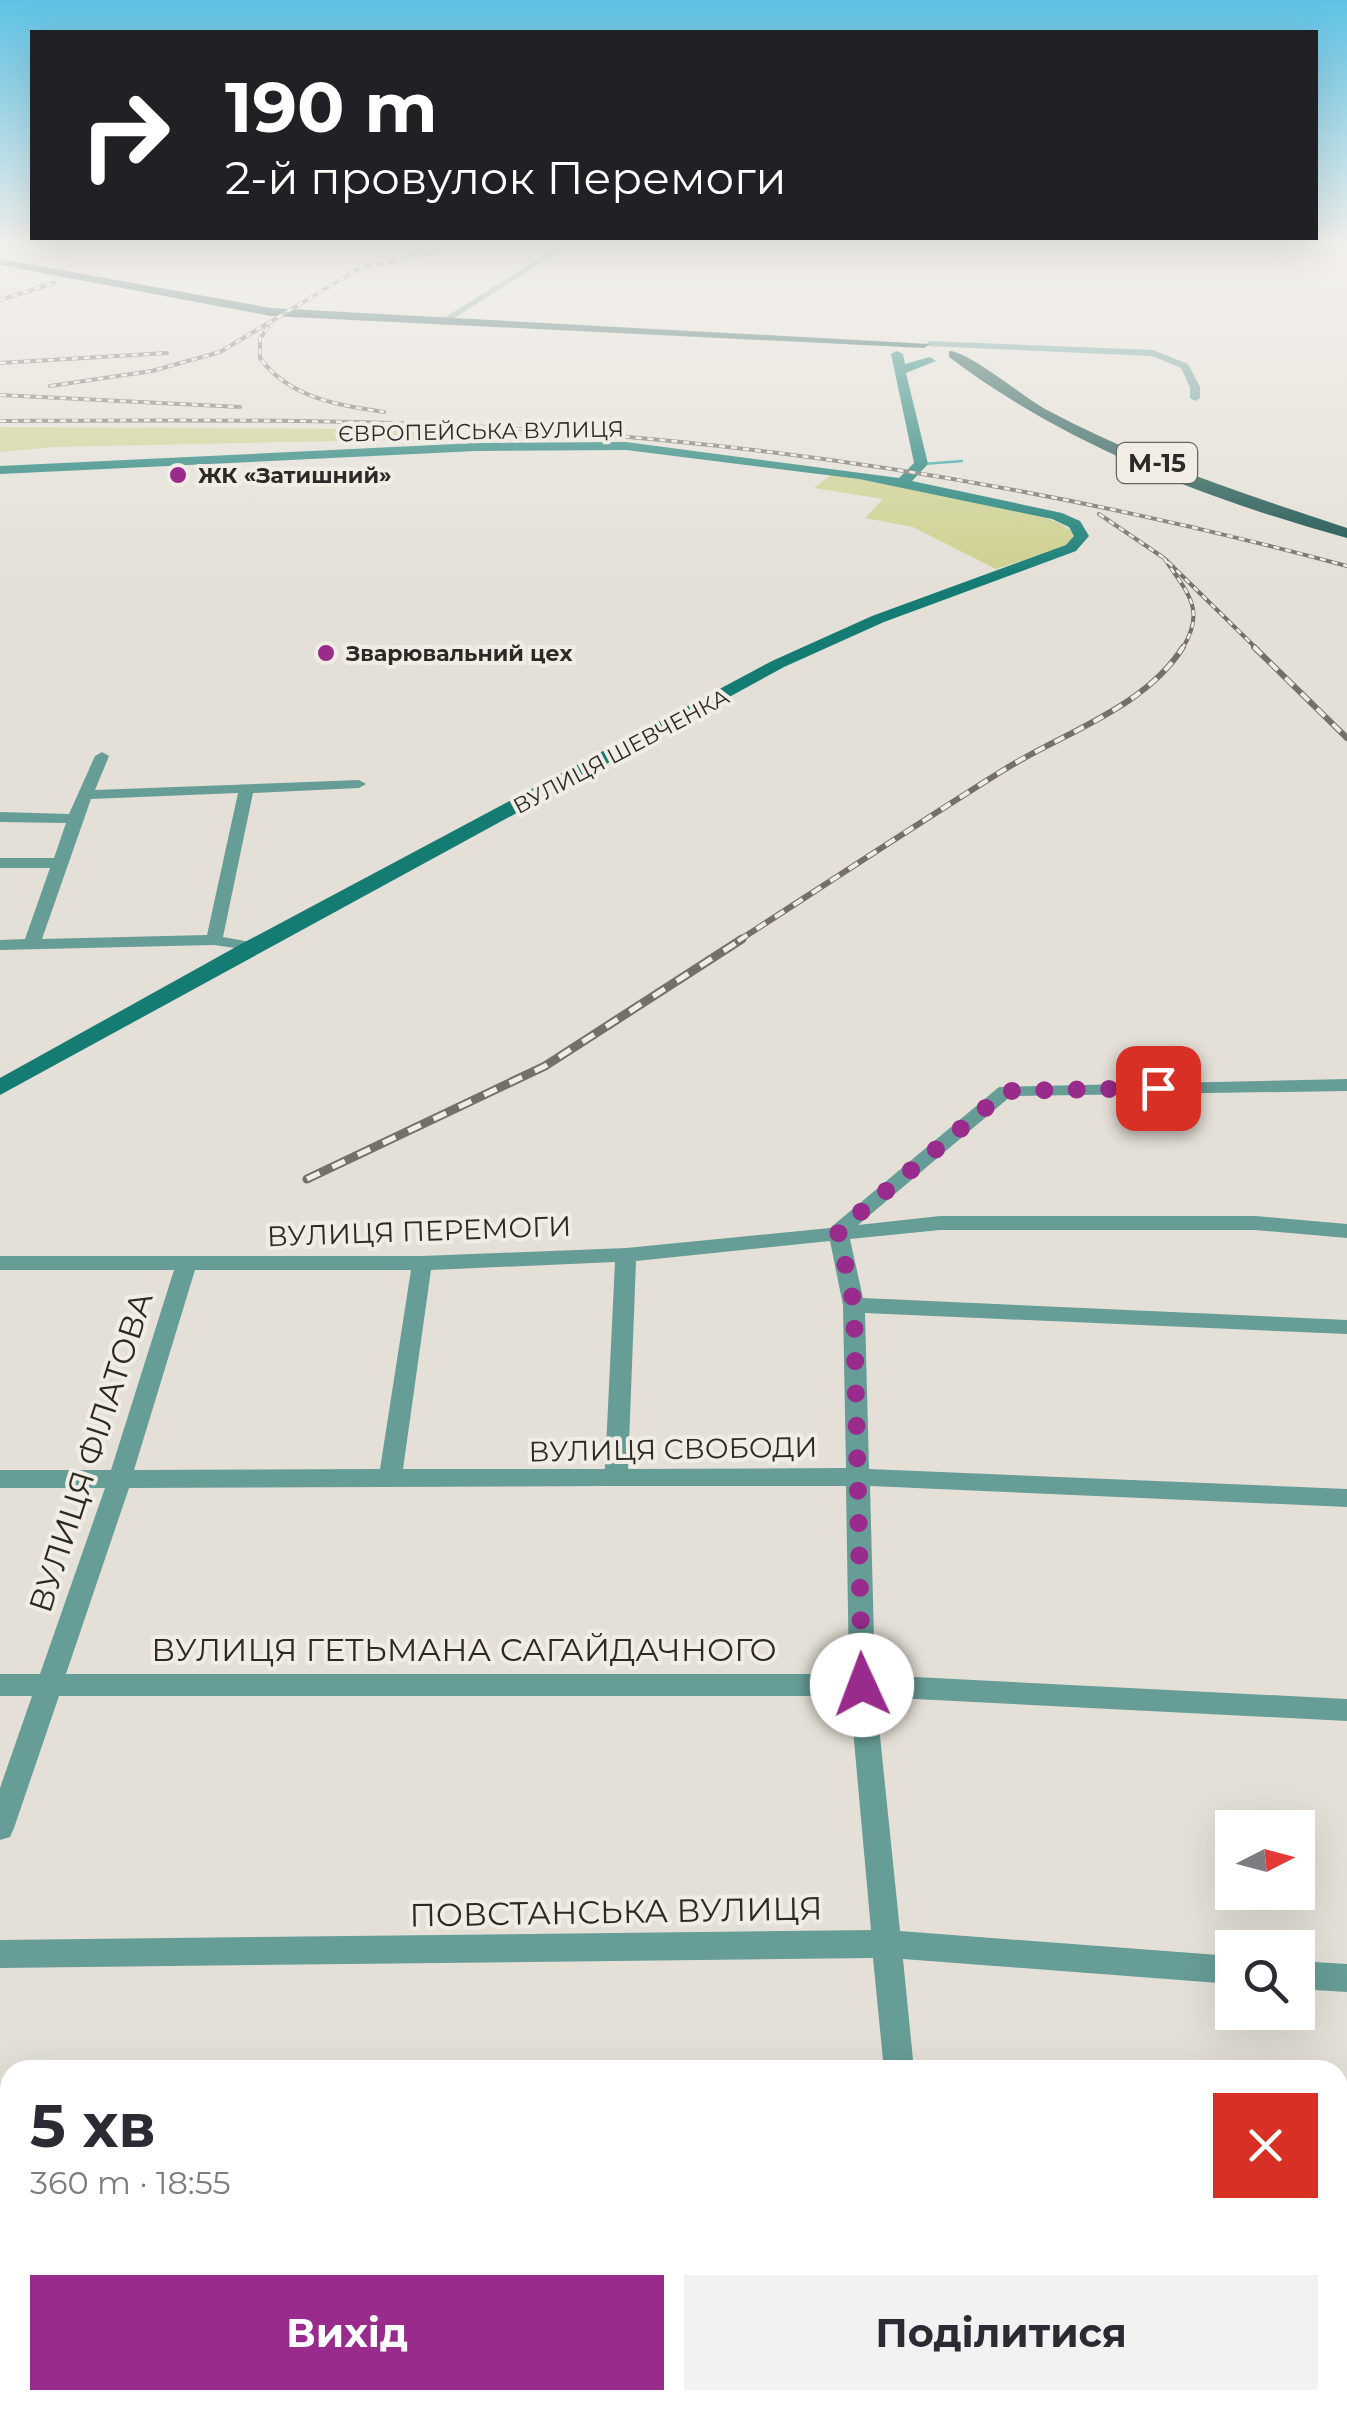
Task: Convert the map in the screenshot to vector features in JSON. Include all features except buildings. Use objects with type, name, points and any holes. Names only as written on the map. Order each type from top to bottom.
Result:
[{"type":"highway","name":"М-15","points":[[907,355],[976,371]]},
{"type":"highway","points":[[931,361],[949,355]]},
{"type":"highway","name":"М-15","points":[[956,355],[976,371],[1106,441],[1347,533]]},
{"type":"main road","points":[[897,355],[921,464],[902,483]]},
{"type":"main road","points":[[900,373],[906,367],[931,361]]},
{"type":"main road","name":"ЄВРОПЕЙСЬКА ВУЛИЦЯ","points":[[0,470],[573,444],[725,457],[902,483]]},
{"type":"main road","name":"ВУЛИЦЯ ШЕВЧЕНКА","points":[[0,1088],[250,948],[822,642],[1070,548],[1082,536],[1075,524],[1057,516],[902,483]]},
{"type":"street","points":[[1156,355],[1184,366],[1196,388],[1195,398]]},
{"type":"street","points":[[32,944],[75,818],[88,796],[102,756]]},
{"type":"street","points":[[88,796],[359,784]]},
{"type":"street","points":[[214,940],[246,790]]},
{"type":"street","points":[[0,817],[75,818]]},
{"type":"street","points":[[0,863],[62,863]]},
{"type":"street","points":[[0,945],[214,940],[250,948]]},
{"type":"street","points":[[898,2060],[862,1685],[854,1305],[838,1231],[1006,1091],[1347,1085]]},
{"type":"street","name":"ВУЛИЦЯ ПЕРЕМОГИ","points":[[0,1263],[422,1264],[626,1254],[940,1223],[1093,1220],[1255,1223],[1347,1231]]},
{"type":"street","points":[[616,1480],[626,1254]]},
{"type":"street","points":[[390,1480],[422,1264]]},
{"type":"street","name":"ВУЛИЦЯ ФІЛАТОВА","points":[[0,1828],[120,1482],[184,1266]]},
{"type":"street","points":[[854,1305],[1347,1327]]},
{"type":"street","name":"ВУЛИЦЯ СВОБОДИ","points":[[0,1479],[120,1482],[856,1477],[1347,1498]]},
{"type":"street","name":"ВУЛИЦЯ ГЕТЬМАНА САГАЙДАЧНОГО","points":[[0,1684],[862,1685],[1347,1710]]},
{"type":"street","name":"ПОВСТАНСЬКА ВУЛИЦЯ","points":[[0,1954],[887,1944],[1215,1969]]},
{"type":"street","points":[[1315,1976],[1347,1978]]},
{"type":"green space","points":[[0,427],[386,429],[474,438],[55,447],[0,452]]},
{"type":"green space","points":[[832,474],[1002,505],[1062,525],[1076,536],[1064,547],[996,569],[913,527],[865,518],[883,499],[814,488]]},
{"type":"waterway","points":[[924,464],[962,461]]},
{"type":"railway","points":[[0,363],[126,355]]},
{"type":"railway","points":[[50,386],[152,371],[208,355]]},
{"type":"railway","points":[[260,355],[272,372],[300,391],[384,412]]},
{"type":"railway","points":[[0,395],[240,407]]},
{"type":"railway","points":[[0,421],[354,422],[495,427],[665,440],[960,480],[1154,519],[1347,566]]},
{"type":"railway","points":[[1099,514],[1164,558]]},
{"type":"railway","points":[[1164,558],[1257,649]]},
{"type":"railway","points":[[1164,558],[1191,602],[1193,623],[1183,647]]},
{"type":"railway","points":[[738,941],[1002,771],[1125,703],[1167,668],[1183,647]]},
{"type":"railway","points":[[1254,647],[1347,738]]},
{"type":"railway","points":[[307,1179],[545,1066],[742,939]]},
{"type":"place","name":"ЖК «Затишний»","points":[[178,475]]},
{"type":"place","name":"Зварювальний цех","points":[[326,653]]},
{"type":"route","points":[[862,1685],[854,1305],[838,1231],[1006,1091],[1158,1088]]}]
